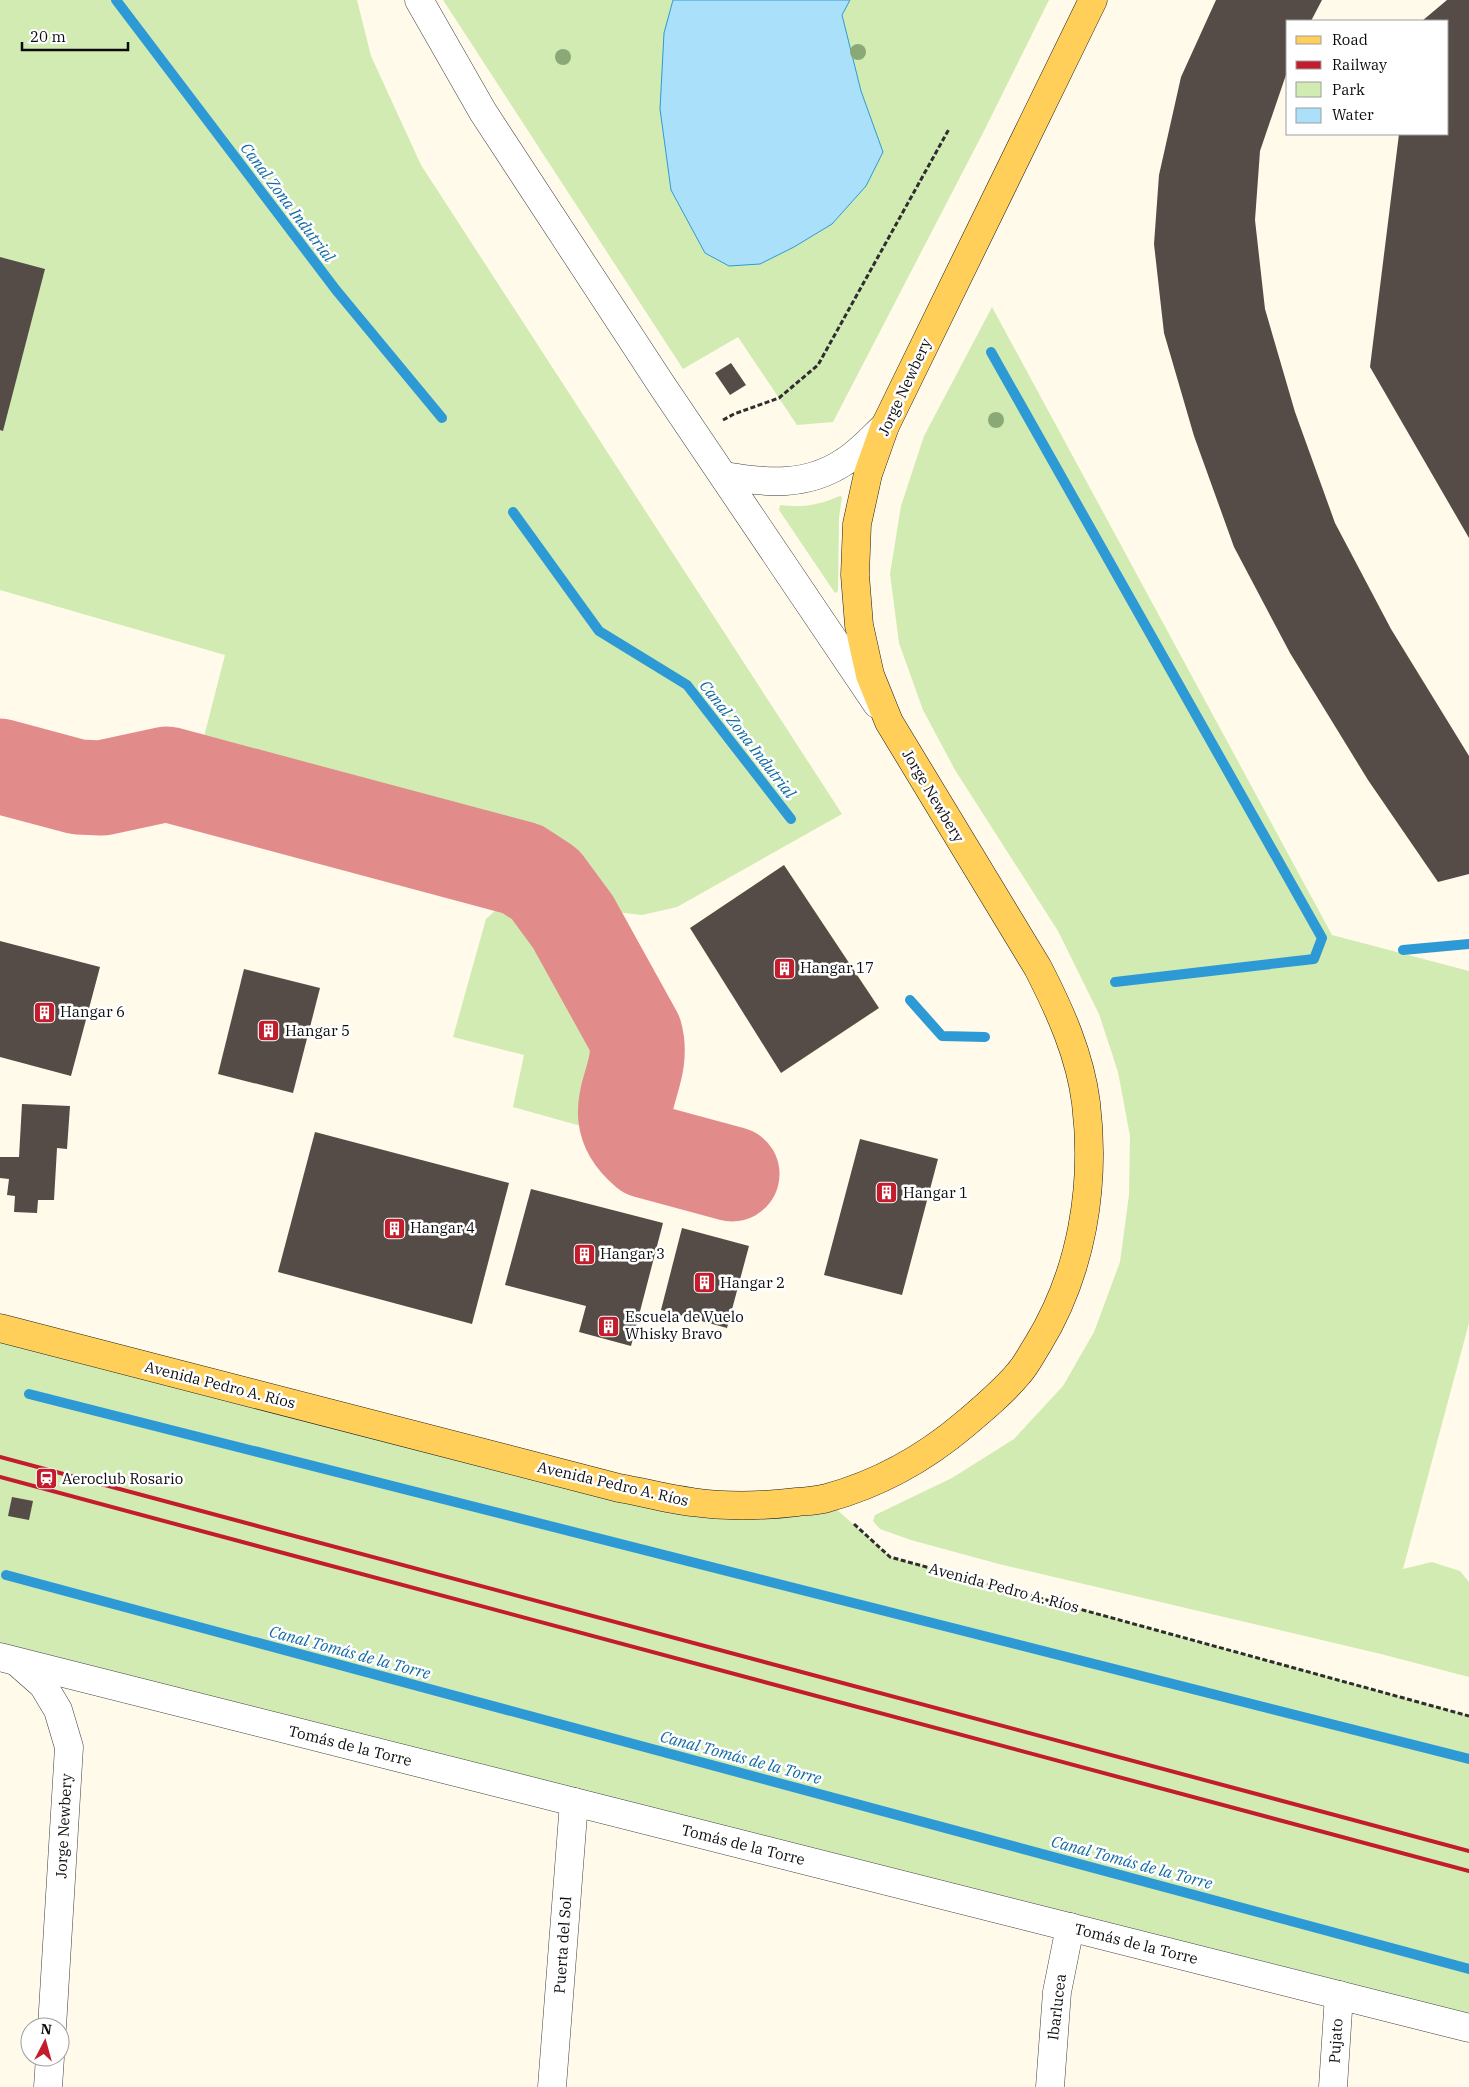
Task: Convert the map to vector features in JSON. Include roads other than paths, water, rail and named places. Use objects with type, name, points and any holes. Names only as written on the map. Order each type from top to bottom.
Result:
[{"type":"main road","name":"Jorge Newbery","points":[[825,1499],[868,1484],[910,1464],[950,1437],[986,1407],[1020,1372],[1045,1332],[1065,1289],[1080,1243],[1088,1196],[1090,1148],[1086,1101],[1076,1055],[1060,1010],[1038,968],[888,722],[870,675],[866,658],[859,626],[855,575],[857,524],[868,474],[885,426],[1093,0]]},
{"type":"main road","name":"Avenida Pedro A. Ríos","points":[[0,1328],[619,1488],[702,1503],[766,1506],[825,1499]]},
{"type":"street","points":[[418,0],[482,112],[888,722]]},
{"type":"street","points":[[724,476],[763,482],[809,479],[845,462],[885,426]]},
{"type":"street","name":"Tomás de la Torre","points":[[6,1657],[1469,2028]]},
{"type":"street","name":"Jorge Newbery","points":[[6,1657],[43,1685],[58,1710],[69,1747],[53,2017]]},
{"type":"street","name":"Puerta del Sol","points":[[552,2087],[574,1802]]},
{"type":"street","name":"Ibarlucea","points":[[1050,2087],[1057,1992],[1070,1927]]},
{"type":"street","name":"Pujato","points":[[1333,2087],[1339,1995]]},
{"type":"street","points":[[48,2087],[49,2067]]},
{"type":"water","points":[[673,0],[850,0],[842,15],[861,91],[883,152],[866,186],[832,224],[794,247],[760,264],[729,266],[705,253],[671,190],[660,109],[664,33]]},
{"type":"waterway","name":"Canal Zona Indutrial","points":[[116,0],[336,290],[442,418]]},
{"type":"waterway","points":[[991,352],[1322,938],[1314,959],[1115,982]]},
{"type":"waterway","name":"Canal Zona Indutrial","points":[[513,512],[599,631],[687,685],[791,819]]},
{"type":"waterway","points":[[1403,950],[1469,944]]},
{"type":"waterway","points":[[910,1000],[942,1036],[985,1037]]},
{"type":"waterway","points":[[29,1394],[1469,1759]]},
{"type":"waterway","name":"Canal Tomás de la Torre","points":[[6,1575],[1469,1969]]},
{"type":"railway","points":[[0,1457],[1469,1851]]},
{"type":"railway","points":[[0,1477],[1469,1871]]},
{"type":"place","name":"Hangar 17","points":[[784,968]]},
{"type":"place","name":"Hangar 6","points":[[44,1012]]},
{"type":"place","name":"Hangar 5","points":[[269,1031]]},
{"type":"place","name":"Hangar 1","points":[[887,1193]]},
{"type":"place","name":"Hangar 4","points":[[394,1228]]},
{"type":"place","name":"Hangar 3","points":[[584,1254]]},
{"type":"place","name":"Hangar 2","points":[[704,1283]]},
{"type":"place","name":"Escuela de Vuelo Whisky Bravo","points":[[609,1326]]},
{"type":"place","name":"Aeroclub Rosario","points":[[46,1479]]}]
